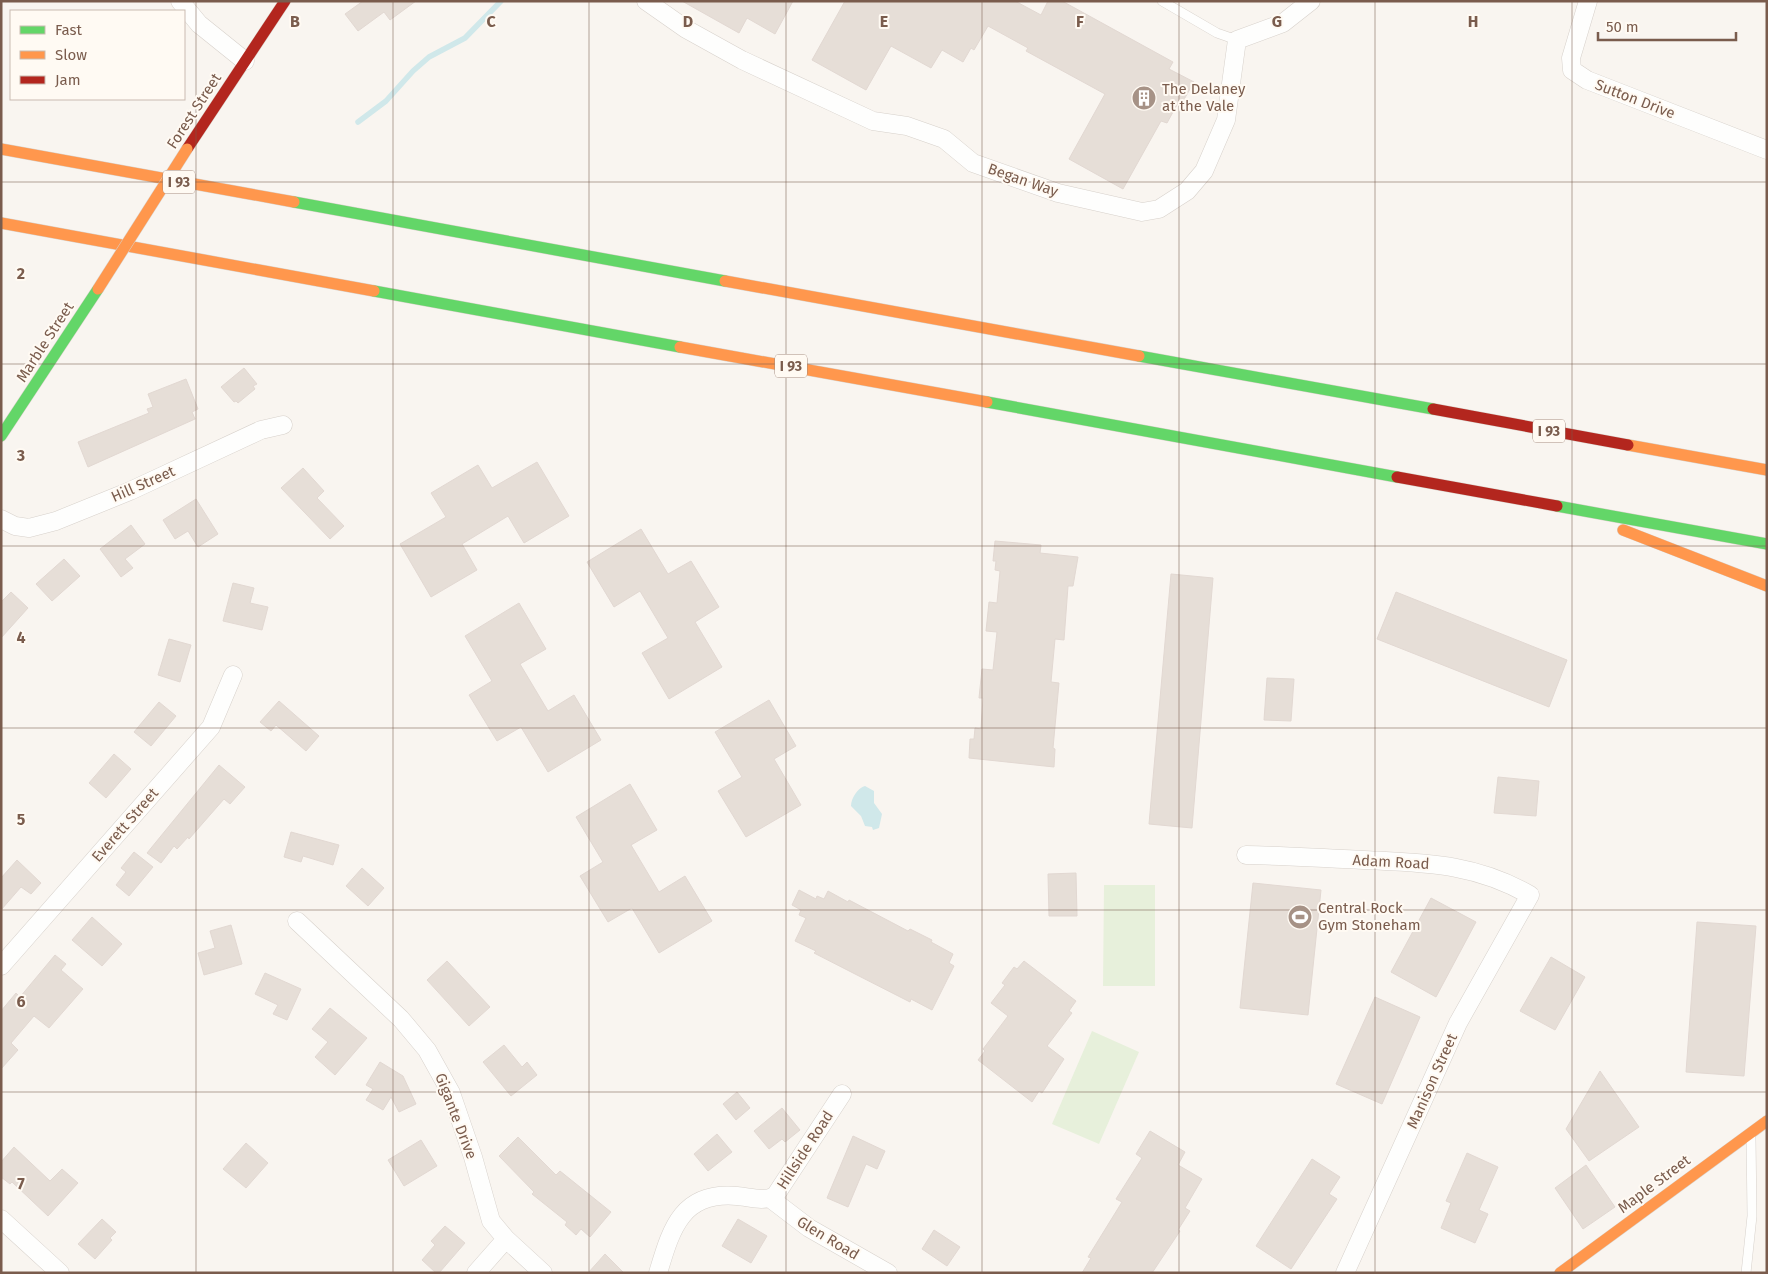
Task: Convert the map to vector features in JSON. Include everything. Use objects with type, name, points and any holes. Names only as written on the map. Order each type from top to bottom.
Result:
[{"type":"main road","name":"Forest Street","points":[[98,289],[187,149],[285,1]]},
{"type":"main road","name":"I 93","points":[[1,150],[1767,470]]},
{"type":"main road","name":"I 93","points":[[1,223],[1767,544]]},
{"type":"main road","name":"Marble Street","points":[[1,436],[98,289]]},
{"type":"main road","points":[[1714,461],[1767,461]]},
{"type":"main road","points":[[1564,507],[1767,586]]},
{"type":"main road","name":"Maple Street","points":[[1560,1273],[1767,1121]]},
{"type":"street","points":[[180,1],[199,24],[245,61]]},
{"type":"street","name":"Began Way","points":[[646,1],[686,29],[742,60],[873,121],[907,126],[944,139],[973,163],[1058,193],[1142,212],[1159,209],[1187,191],[1204,172],[1226,120],[1237,40]]},
{"type":"street","points":[[1237,40],[1283,23],[1311,1]]},
{"type":"street","name":"Sutton Drive","points":[[1588,1],[1571,58],[1572,70],[1587,80],[1767,150]]},
{"type":"street","name":"Hill Street","points":[[1,519],[15,526],[29,528],[56,521],[130,491],[261,430],[283,425]]},
{"type":"street","name":"Everett Street","points":[[1,966],[211,727],[233,675]]},
{"type":"street","name":"Adam Road","points":[[1246,855],[1431,864],[1466,868],[1508,883],[1530,895]]},
{"type":"street","name":"Manison Street","points":[[1345,1273],[1458,1023],[1530,895]]},
{"type":"street","name":"Gigante Drive","points":[[297,921],[410,1028],[427,1050],[451,1093],[473,1157],[491,1221],[506,1240],[543,1273]]},
{"type":"street","name":"Hillside Road","points":[[658,1273],[670,1233],[675,1223],[689,1209],[706,1200],[723,1196],[771,1198],[779,1192],[842,1094]]},
{"type":"street","name":"Glen Road","points":[[771,1198],[809,1228],[888,1273]]},
{"type":"street","points":[[1,1219],[60,1273]]},
{"type":"street","points":[[476,1273],[506,1240]]},
{"type":"lane","points":[[1162,1],[1217,34],[1237,40]]},
{"type":"lane","points":[[1746,1273],[1752,1216],[1750,1132]]},
{"type":"green space","points":[[1104,885],[1155,885],[1155,986],[1103,986]]},
{"type":"green space","points":[[1092,1031],[1139,1052],[1099,1144],[1052,1124]]},
{"type":"water","points":[[865,786],[874,791],[874,803],[882,814],[879,828],[873,830],[872,827],[865,826],[861,816],[851,806],[855,794]]},
{"type":"building","points":[[363,1],[416,1],[390,20],[384,12],[358,31],[345,14]]},
{"type":"building","points":[[682,1],[793,1],[775,34],[747,18],[739,33]]},
{"type":"building","name":"The Delaney at the Vale","points":[[845,1],[1015,1],[1041,15],[1048,1],[1062,1],[1173,62],[1169,69],[1194,82],[1182,103],[1179,101],[1167,123],[1161,121],[1123,189],[1069,159],[1105,94],[1026,51],[1028,48],[988,26],[974,50],[971,48],[963,62],[942,50],[931,68],[891,46],[866,90],[812,60]]},
{"type":"building","points":[[244,368],[257,384],[253,386],[255,389],[238,403],[234,402],[221,387]]},
{"type":"building","points":[[186,379],[198,409],[192,412],[195,419],[88,467],[78,442],[149,413],[147,409],[153,407],[148,394]]},
{"type":"building","points":[[537,462],[569,516],[524,543],[508,516],[462,544],[477,570],[431,597],[400,544],[446,517],[431,493],[478,465],[492,488]]},
{"type":"building","points":[[303,468],[324,491],[317,498],[344,526],[330,539],[281,488]]},
{"type":"building","points":[[196,499],[218,534],[198,547],[188,531],[175,539],[163,520]]},
{"type":"building","points":[[131,525],[145,544],[125,559],[133,568],[121,577],[100,549]]},
{"type":"building","points":[[641,529],[668,574],[691,561],[719,607],[695,622],[722,667],[669,699],[642,653],[668,638],[640,591],[614,607],[587,562]]},
{"type":"building","points":[[995,541],[1041,545],[1040,553],[1078,557],[1073,586],[1068,586],[1064,640],[1055,639],[1051,682],[1059,683],[1053,748],[1055,749],[1054,767],[969,758],[970,739],[974,739],[975,728],[981,729],[983,698],[979,698],[982,669],[993,670],[997,632],[986,631],[989,602],[997,603],[1000,571],[995,570],[996,561],[993,561]]},
{"type":"building","points":[[64,559],[80,576],[52,601],[36,584]]},
{"type":"building","points":[[1171,574],[1213,578],[1192,828],[1149,824]]},
{"type":"building","points":[[233,583],[254,588],[250,603],[268,607],[262,630],[223,621]]},
{"type":"building","points":[[11,592],[28,608],[1,638],[1,602]]},
{"type":"building","points":[[1396,592],[1567,660],[1549,707],[1377,639]]},
{"type":"building","points":[[519,603],[546,649],[520,664],[548,711],[574,695],[601,740],[548,772],[521,727],[497,741],[469,695],[492,681],[465,636]]},
{"type":"building","points":[[169,639],[191,645],[180,682],[158,675]]},
{"type":"building","points":[[1267,678],[1294,679],[1291,721],[1264,720]]},
{"type":"building","points":[[769,700],[796,746],[774,759],[801,805],[746,837],[718,791],[742,777],[715,732]]},
{"type":"building","points":[[279,701],[319,736],[306,751],[276,725],[271,731],[260,722]]},
{"type":"building","points":[[159,702],[176,716],[151,746],[134,732]]},
{"type":"building","points":[[114,754],[131,769],[106,798],[89,783]]},
{"type":"building","points":[[219,765],[245,787],[230,804],[224,799],[189,839],[188,837],[177,849],[174,846],[161,863],[147,853]]},
{"type":"building","points":[[1498,777],[1539,781],[1536,816],[1494,813]]},
{"type":"building","points":[[630,784],[657,830],[631,845],[659,892],[685,876],[712,921],[659,953],[632,908],[608,922],[580,876],[603,862],[576,817]]},
{"type":"building","points":[[291,832],[339,845],[333,865],[303,856],[301,862],[284,857]]},
{"type":"building","points":[[134,852],[153,867],[129,896],[116,885],[126,872],[121,868]]},
{"type":"building","points":[[17,860],[41,883],[31,894],[21,887],[1,910],[1,878]]},
{"type":"building","points":[[362,868],[384,888],[368,906],[346,886]]},
{"type":"building","points":[[1076,873],[1077,916],[1049,916],[1048,874]]},
{"type":"building","points":[[1253,883],[1321,890],[1308,1015],[1240,1008]]},
{"type":"building","points":[[799,890],[816,899],[817,896],[824,899],[828,891],[908,931],[910,929],[932,940],[931,942],[953,954],[949,963],[954,966],[932,1010],[911,999],[910,1002],[814,953],[816,951],[795,941],[806,918],[799,915],[801,910],[792,905]]},
{"type":"building","points":[[1431,898],[1476,922],[1436,997],[1391,972]]},
{"type":"building","points":[[92,917],[122,944],[102,966],[72,940]]},
{"type":"building","points":[[1697,922],[1756,926],[1744,1076],[1686,1072]]},
{"type":"building","points":[[231,925],[242,964],[204,975],[198,953],[215,948],[210,931]]},
{"type":"building","points":[[55,955],[66,964],[61,970],[83,989],[49,1028],[34,1016],[11,1043],[18,1050],[1,1069],[1,1011],[16,993],[20,997]]},
{"type":"building","points":[[1551,957],[1585,977],[1555,1030],[1520,1011]]},
{"type":"building","points":[[447,961],[490,1007],[469,1026],[427,980]]},
{"type":"building","points":[[1024,961],[1076,1001],[1069,1011],[1072,1013],[1047,1046],[1064,1059],[1042,1093],[1039,1091],[1032,1102],[978,1060],[985,1051],[983,1049],[1008,1016],[991,1003],[1005,985],[1002,983],[1014,967],[1017,969]]},
{"type":"building","points":[[265,973],[301,989],[287,1020],[273,1014],[278,1005],[255,994]]},
{"type":"building","points":[[1375,997],[1420,1017],[1382,1104],[1336,1084]]},
{"type":"building","points":[[330,1008],[367,1038],[335,1075],[315,1057],[328,1042],[312,1029]]},
{"type":"building","points":[[504,1045],[522,1067],[527,1062],[537,1075],[511,1096],[483,1062]]},
{"type":"building","points":[[380,1062],[403,1076],[416,1104],[399,1112],[391,1097],[383,1110],[366,1100],[373,1089],[366,1085]]},
{"type":"building","points":[[1600,1071],[1639,1127],[1589,1161],[1566,1129]]},
{"type":"building","points":[[737,1092],[750,1108],[736,1120],[723,1104]]},
{"type":"building","points":[[782,1108],[800,1130],[785,1142],[782,1139],[769,1149],[754,1131]]},
{"type":"building","points":[[1150,1131],[1185,1152],[1178,1165],[1202,1179],[1185,1208],[1190,1211],[1178,1230],[1180,1231],[1152,1273],[1082,1273],[1091,1258],[1088,1257],[1122,1202],[1116,1199],[1142,1158],[1136,1154]]},
{"type":"building","points":[[717,1134],[732,1152],[708,1171],[694,1154]]},
{"type":"building","points":[[853,1136],[885,1151],[877,1169],[866,1164],[848,1207],[827,1198]]},
{"type":"building","points":[[518,1137],[556,1175],[560,1171],[611,1212],[590,1237],[581,1229],[576,1235],[565,1225],[567,1222],[532,1194],[534,1192],[499,1156]]},
{"type":"building","points":[[421,1140],[437,1166],[404,1186],[388,1160]]},
{"type":"building","points":[[246,1143],[268,1163],[246,1188],[223,1169]]},
{"type":"building","points":[[14,1147],[50,1181],[62,1169],[78,1183],[48,1216],[12,1182],[10,1184],[1,1177],[1,1162]]},
{"type":"building","points":[[1467,1153],[1498,1167],[1479,1210],[1488,1214],[1475,1243],[1441,1228],[1451,1203],[1446,1201]]},
{"type":"building","points":[[1312,1159],[1340,1177],[1329,1194],[1337,1199],[1291,1269],[1256,1246]]},
{"type":"building","points":[[1586,1165],[1615,1207],[1583,1229],[1555,1188]]},
{"type":"building","points":[[102,1219],[116,1232],[110,1238],[112,1240],[95,1259],[78,1244]]},
{"type":"building","points":[[738,1219],[767,1236],[751,1263],[722,1246]]},
{"type":"building","points":[[445,1226],[465,1243],[439,1273],[436,1273],[422,1260],[435,1245],[431,1241]]},
{"type":"building","points":[[934,1230],[960,1247],[947,1266],[922,1249]]},
{"type":"building","points":[[605,1254],[624,1273],[588,1273]]},
{"type":"waterway","points":[[358,122],[386,101],[413,71],[429,57],[465,38],[501,1]]},
{"type":"traffic: fast","points":[[294,202],[725,281]]},
{"type":"traffic: fast","points":[[1,436],[98,289]]},
{"type":"traffic: fast","points":[[374,291],[680,347]]},
{"type":"traffic: fast","points":[[1139,356],[1433,409]]},
{"type":"traffic: fast","points":[[987,402],[1397,477]]},
{"type":"traffic: fast","points":[[1557,506],[1767,544]]},
{"type":"traffic: slow","points":[[1,149],[294,202]]},
{"type":"traffic: slow","points":[[98,289],[187,149]]},
{"type":"traffic: slow","points":[[1,223],[374,291]]},
{"type":"traffic: slow","points":[[725,281],[1139,356]]},
{"type":"traffic: slow","points":[[680,347],[987,402]]},
{"type":"traffic: slow","points":[[1628,445],[1767,470]]},
{"type":"traffic: slow","points":[[1623,530],[1767,586]]},
{"type":"traffic: slow","points":[[1560,1273],[1767,1121]]},
{"type":"traffic: jam","points":[[187,149],[285,1]]},
{"type":"traffic: jam","points":[[1433,409],[1628,445]]},
{"type":"traffic: jam","points":[[1397,477],[1557,506]]},
{"type":"place","name":"The Delaney at the Vale","points":[[1144,98]]},
{"type":"place","name":"Central Rock Gym Stoneham","points":[[1300,917]]}]
